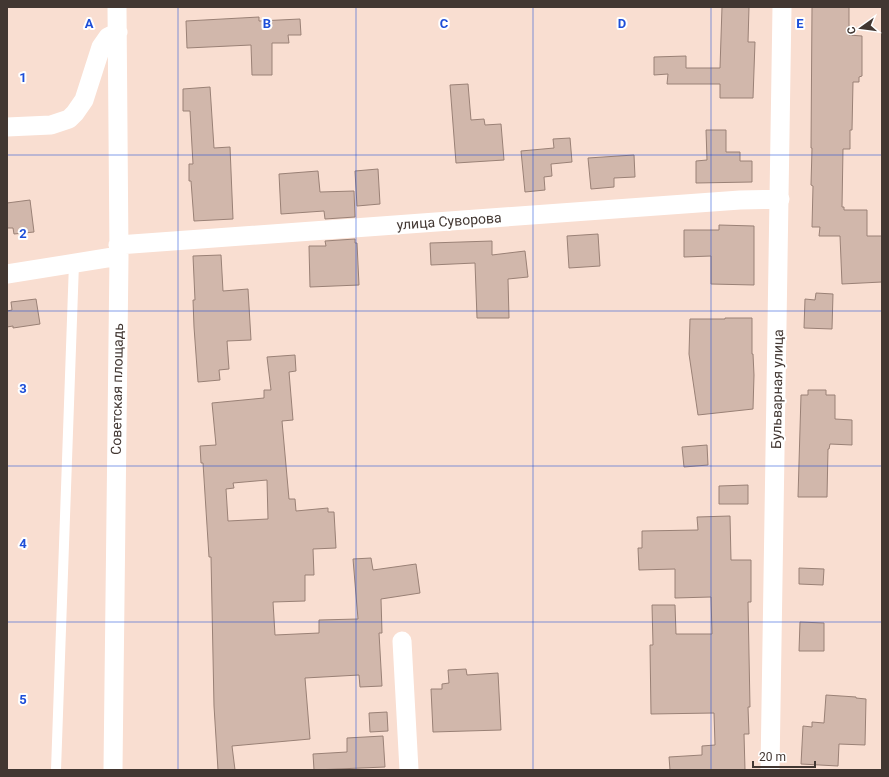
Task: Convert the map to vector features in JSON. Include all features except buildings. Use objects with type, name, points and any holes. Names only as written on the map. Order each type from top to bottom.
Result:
[{"type":"street","name":"Советская площадь","points":[[113,770],[118,251],[117,7]]},
{"type":"street","name":"Бульварная улица","points":[[770,770],[782,7]]},
{"type":"street","points":[[7,127],[51,125],[72,116],[80,108],[84,100],[101,47],[108,38],[118,32]]},
{"type":"street","name":"улица Суворова","points":[[7,274],[74,263],[118,251],[740,200],[780,199]]},
{"type":"street","points":[[402,641],[408,770]]},
{"type":"lane","points":[[56,770],[74,263]]}]
